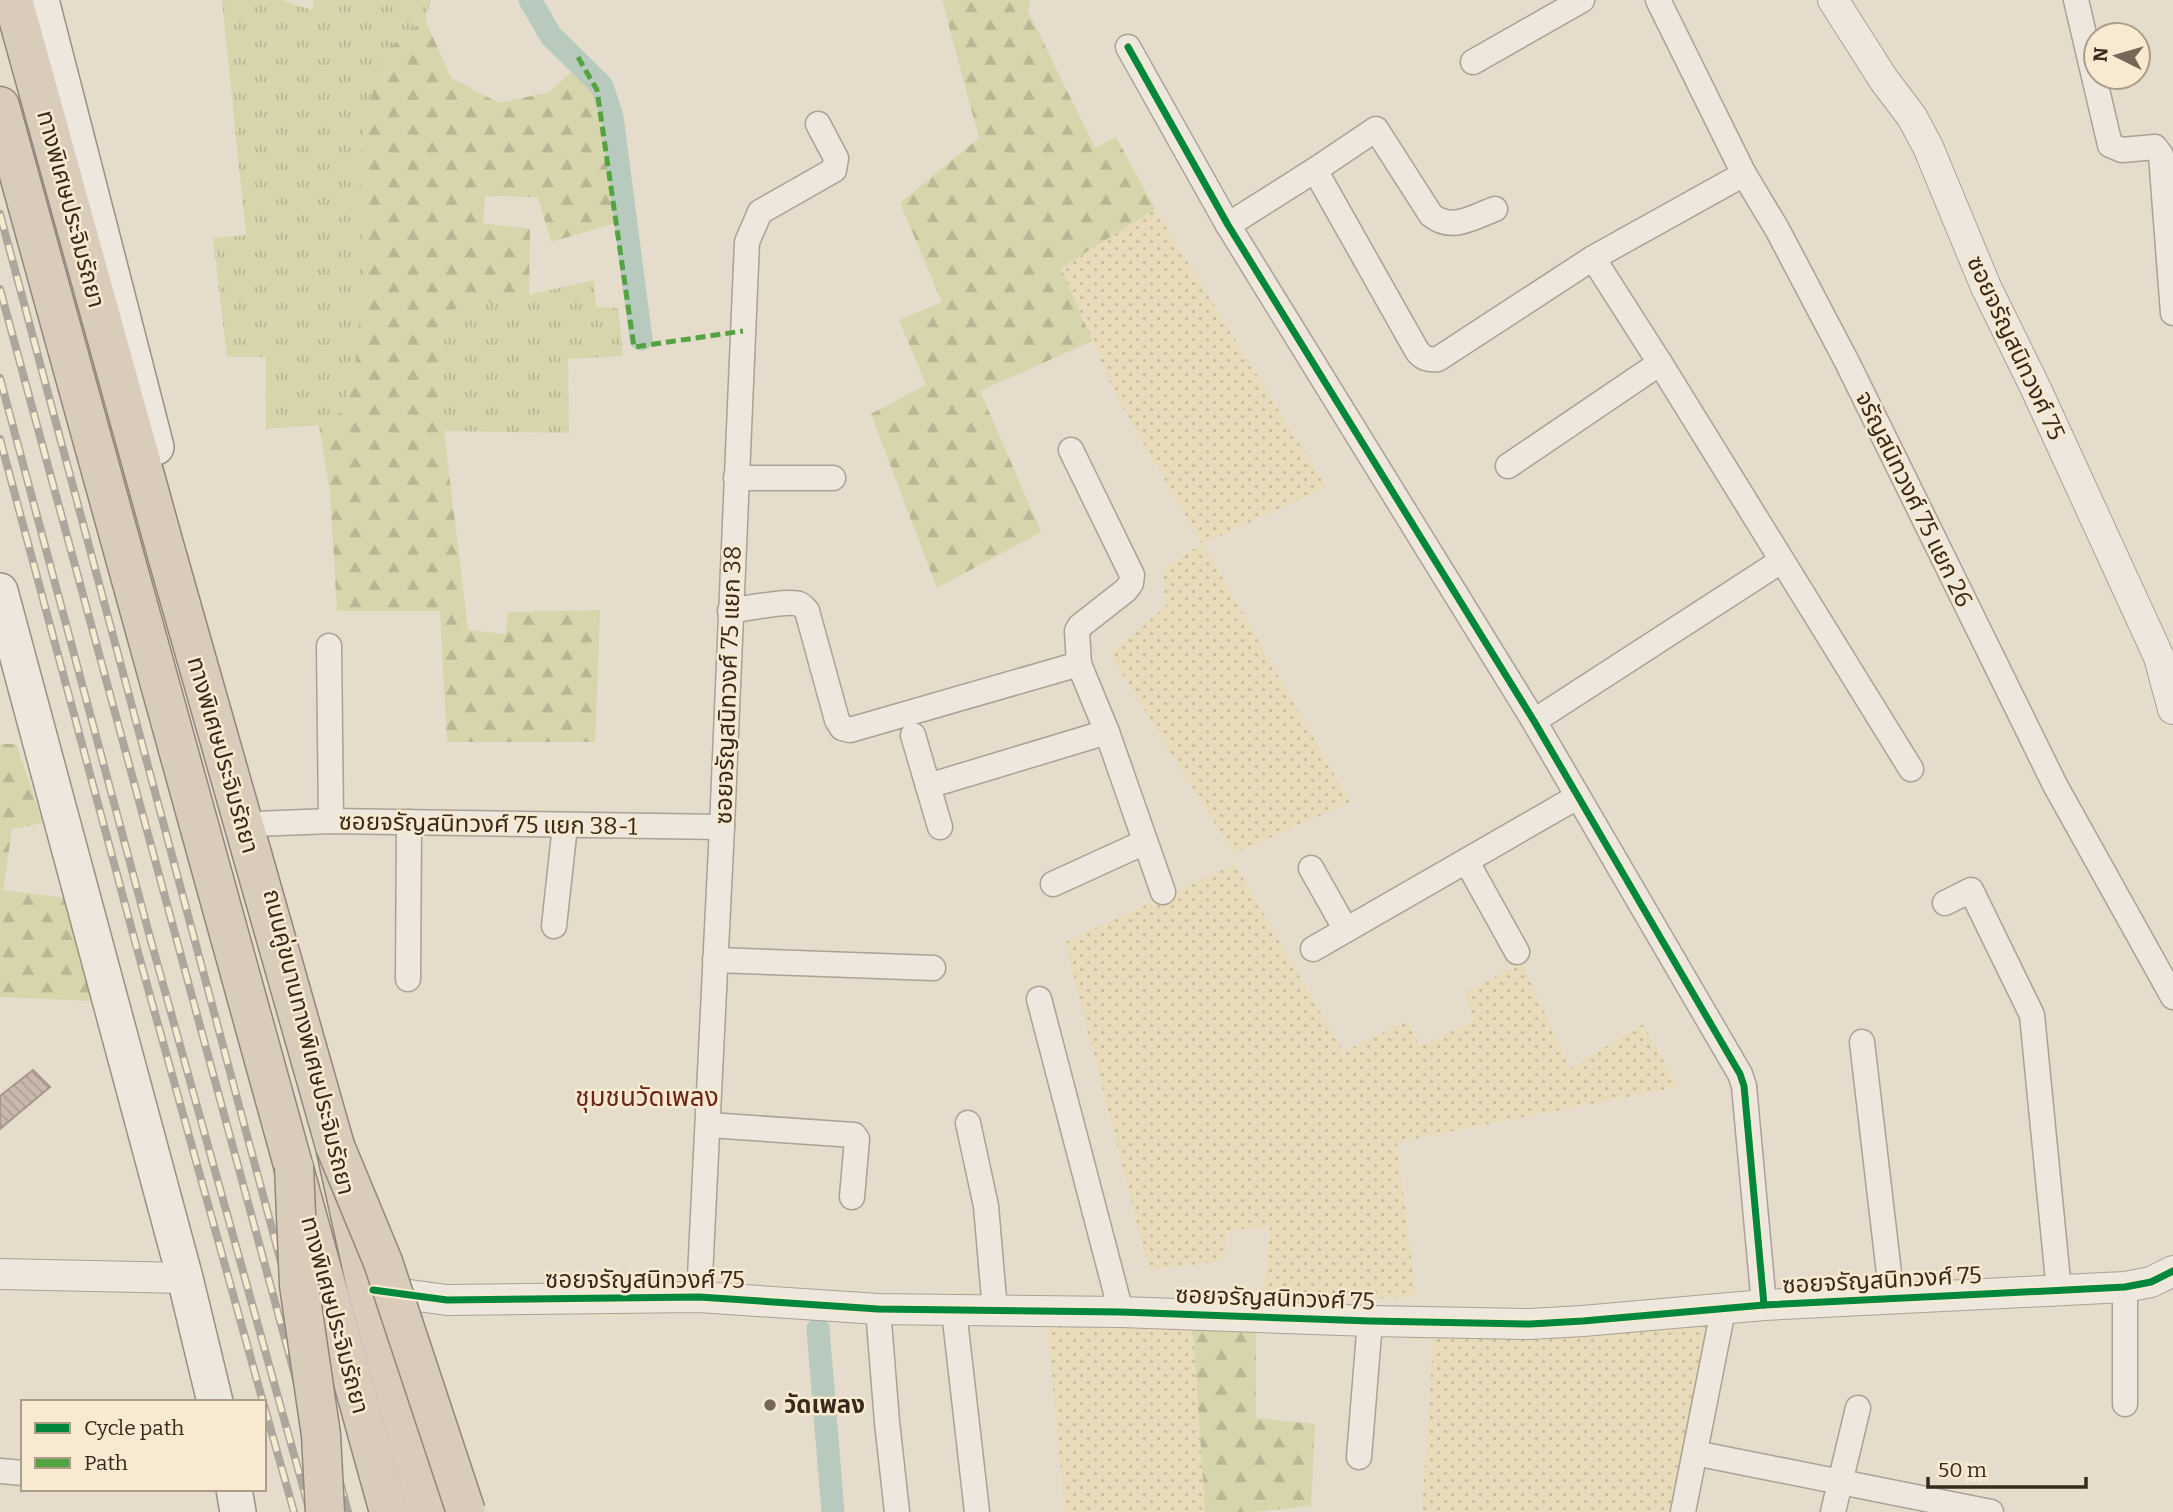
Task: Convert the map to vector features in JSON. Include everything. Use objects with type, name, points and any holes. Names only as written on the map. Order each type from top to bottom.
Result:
[{"type":"highway","name":"ทางพิเศษประจิมรัถยา","points":[[13,0],[335,1146],[366,1286],[428,1512]]},
{"type":"highway","name":"ทางพิเศษประจิมรัถยา","points":[[0,106],[295,1167],[388,1512]]},
{"type":"highway","points":[[335,1146],[383,1262],[466,1512]]},
{"type":"highway","points":[[295,1167],[299,1285],[321,1435],[325,1512]]},
{"type":"main road","name":"ถนนคู่ขนานทางพิเศษประจิมรัถยา","points":[[41,0],[373,1290],[437,1512]]},
{"type":"main road","points":[[0,591],[185,1278],[215,1400]]},
{"type":"main road","points":[[234,1491],[238,1512]]},
{"type":"street","points":[[1473,62],[1582,0]]},
{"type":"street","name":"จรัญสนิทวงศ์ 75 แยก 26","points":[[1658,0],[1744,174],[1777,229],[1847,362],[2055,785],[2173,997]]},
{"type":"street","name":"ซอยจรัญสนิทวงศ์ 75","points":[[1833,0],[1884,80],[1912,117],[1928,147],[1986,287],[2166,654],[2173,709]]},
{"type":"street","points":[[2076,0],[2110,145],[2122,150],[2155,147],[2161,155],[2173,313]]},
{"type":"street","points":[[1128,47],[1228,225],[1534,721],[1740,1074],[1744,1086],[1764,1305]]},
{"type":"street","name":"ซอยจรัญสนิทวงศ์ 75 แยก 38","points":[[699,1297],[723,827],[747,242],[760,212],[834,170],[836,158],[818,124]]},
{"type":"street","points":[[1228,225],[1376,128],[1432,215],[1438,220],[1453,224],[1495,209]]},
{"type":"street","points":[[1315,170],[1420,356],[1438,359],[1593,258],[1744,174]]},
{"type":"street","points":[[1593,258],[1911,769]]},
{"type":"street","points":[[1508,466],[1660,363]]},
{"type":"street","points":[[1072,450],[1132,575],[1126,590],[1077,631],[1079,664],[1107,733],[1163,892]]},
{"type":"street","points":[[736,478],[833,478]]},
{"type":"street","points":[[1534,721],[1781,561]]},
{"type":"street","points":[[730,611],[788,604],[799,604],[803,607],[807,611],[837,720],[842,728],[850,730],[1079,664]]},
{"type":"street","points":[[329,646],[331,821]]},
{"type":"street","points":[[928,786],[1107,733]]},
{"type":"street","points":[[913,735],[940,827]]},
{"type":"street","points":[[1313,949],[1577,797]]},
{"type":"street","name":"ซอยจรัญสนิทวงศ์ 75 แยก 38-1","points":[[253,824],[331,821],[723,827]]},
{"type":"street","points":[[408,979],[409,822]]},
{"type":"street","points":[[554,926],[565,826]]},
{"type":"street","points":[[1053,884],[1145,842]]},
{"type":"street","points":[[1466,862],[1517,952]]},
{"type":"street","points":[[1311,868],[1346,930]]},
{"type":"street","points":[[1945,903],[1971,890],[2032,1016],[2059,1291]]},
{"type":"street","points":[[715,960],[933,968]]},
{"type":"street","points":[[1039,999],[1121,1312]]},
{"type":"street","points":[[1862,1042],[1892,1299]]},
{"type":"street","points":[[968,1123],[986,1206],[995,1311]]},
{"type":"street","points":[[709,1125],[854,1135],[857,1139],[852,1197]]},
{"type":"street","name":"ซอยจรัญสนิทวงศ์ 75","points":[[373,1290],[447,1300],[699,1297],[878,1309],[1121,1312],[1530,1324],[1764,1305],[2125,1287],[2151,1282],[2173,1271]]},
{"type":"street","points":[[0,1274],[185,1278]]},
{"type":"street","points":[[2125,1287],[2125,1404]]},
{"type":"street","points":[[878,1309],[897,1512]]},
{"type":"street","points":[[1683,1512],[1723,1310]]},
{"type":"street","points":[[954,1311],[977,1512]]},
{"type":"street","points":[[1359,1457],[1370,1321]]},
{"type":"street","points":[[1833,1512],[1858,1408]]},
{"type":"street","points":[[1695,1453],[1991,1512]]},
{"type":"street","points":[[0,1471],[21,1473]]},
{"type":"shaded area","points":[[1155,209],[1326,487],[1203,544],[1350,802],[1234,854],[1110,654],[1166,606],[1162,570],[1202,544],[1116,396],[1061,268]]},
{"type":"shaded area","points":[[1235,864],[1343,1052],[1407,1021],[1420,1046],[1474,1021],[1464,993],[1522,963],[1570,1069],[1643,1024],[1678,1087],[1397,1142],[1416,1297],[1263,1303],[1270,1226],[1227,1231],[1224,1261],[1149,1270],[1065,942]]},
{"type":"shaded area","points":[[1711,1319],[1674,1512],[1422,1512],[1434,1327]]},
{"type":"shaded area","points":[[1047,1326],[1193,1326],[1205,1512],[1065,1512]]},
{"type":"green space","points":[[222,0],[281,0],[312,10],[314,0],[431,0],[425,19],[381,54],[358,159],[364,264],[354,379],[342,412],[319,425],[266,429],[266,357],[227,357],[213,238],[246,235]]},
{"type":"green space","points":[[942,0],[1030,0],[1028,11],[1095,148],[1116,137],[1155,209],[1061,268],[1092,341],[980,391],[1041,532],[937,588],[871,414],[926,385],[899,320],[942,302],[900,203],[979,138]]},
{"type":"green space","points":[[425,19],[451,78],[499,103],[550,92],[574,69],[605,103],[623,221],[551,242],[538,197],[485,196],[483,223],[530,229],[529,295],[439,312],[444,431],[468,630],[506,634],[508,612],[600,610],[595,742],[447,742],[440,611],[337,611],[330,491],[319,425],[342,412],[354,379],[364,264],[358,159],[381,54]]},
{"type":"green space","points":[[594,280],[596,307],[618,308],[623,356],[568,359],[569,433],[444,431],[439,312]]},
{"type":"green space","points":[[0,744],[16,744],[43,823],[12,829],[3,890],[65,898],[94,1001],[0,997]]},
{"type":"green space","points":[[1193,1326],[1256,1327],[1256,1418],[1315,1424],[1311,1506],[1252,1512],[1205,1512]]},
{"type":"building","points":[[33,1070],[50,1087],[0,1129],[0,1096]]},
{"type":"waterway","points":[[530,0],[551,36],[602,86],[612,117],[641,339]]},
{"type":"waterway","points":[[818,1329],[833,1512]]},
{"type":"railway","points":[[0,214],[348,1512]]},
{"type":"railway","points":[[0,289],[332,1512]]},
{"type":"railway","points":[[0,378],[151,941],[310,1512]]},
{"type":"railway","points":[[0,439],[136,945],[262,1400]]},
{"type":"railway","points":[[266,1412],[294,1512]]},
{"type":"marked path","points":[[578,57],[597,90],[634,347],[743,331]]},
{"type":"cycle path","points":[[1128,47],[1228,225],[1534,721],[1740,1074],[1744,1086],[1764,1305]]},
{"type":"cycle path","points":[[373,1290],[447,1300],[699,1297],[878,1309],[1121,1312],[1530,1324],[1764,1305],[2125,1287],[2151,1282],[2173,1271]]},
{"type":"place","name":"วัดเพลง","points":[[770,1405]]},
{"type":"district","name":"ชุมชนวัดเพลง","points":[[647,1097]]}]
